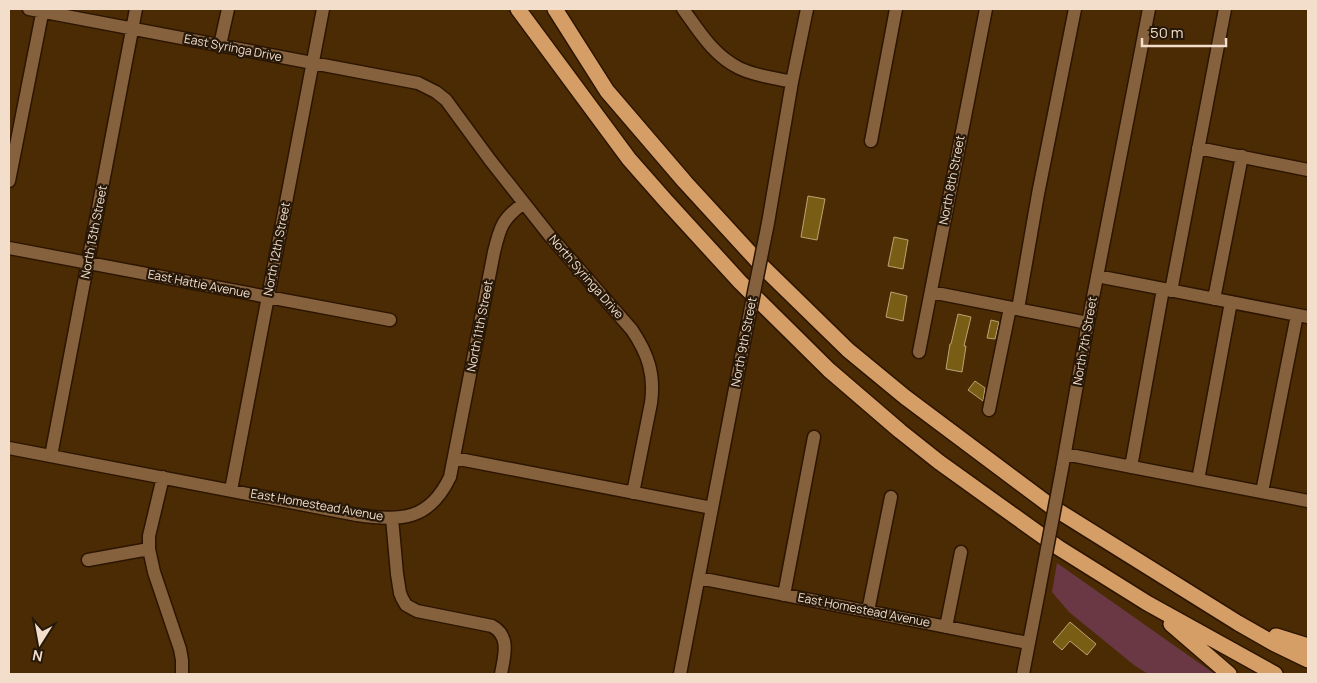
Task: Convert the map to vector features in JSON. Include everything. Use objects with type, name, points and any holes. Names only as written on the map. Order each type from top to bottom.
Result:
[{"type":"highway","points":[[518,9],[629,159],[740,282],[829,370],[939,462],[1059,548],[1147,603],[1275,674]]},
{"type":"highway","points":[[555,9],[607,91],[685,182],[762,266],[848,350],[905,397],[1052,507],[1238,623],[1272,643],[1308,660]]},
{"type":"highway","points":[[1147,603],[1228,674]]},
{"type":"highway","points":[[1238,623],[1308,646]]},
{"type":"street","name":"East Syringa Drive","points":[[29,9],[43,10],[132,29],[418,83],[436,92]]},
{"type":"street","name":"North 13th Street","points":[[51,456],[136,9]]},
{"type":"street","points":[[220,45],[228,9]]},
{"type":"street","name":"North 12th Street","points":[[231,490],[323,9]]},
{"type":"street","points":[[683,9],[704,39],[723,59],[748,72],[792,82]]},
{"type":"street","name":"North 9th Street","points":[[680,674],[768,223],[792,82],[807,9]]},
{"type":"street","points":[[872,141],[896,9]]},
{"type":"street","name":"North 8th Street","points":[[919,352],[986,9]]},
{"type":"street","points":[[989,410],[1014,309],[1075,9]]},
{"type":"street","name":"North 7th Street","points":[[1022,674],[1149,9]]},
{"type":"street","points":[[1131,467],[1225,9]]},
{"type":"street","points":[[9,181],[43,10]]},
{"type":"street","name":"North Syringa Drive","points":[[436,92],[446,100],[550,236],[642,344],[651,370],[653,389],[634,493]]},
{"type":"street","points":[[1198,148],[1308,170]]},
{"type":"street","points":[[1214,299],[1242,156]]},
{"type":"street","name":"North 11th Street","points":[[454,458],[499,233],[503,223],[524,203]]},
{"type":"street","name":"East Hattie Avenue","points":[[9,248],[390,320]]},
{"type":"street","points":[[1098,276],[1303,316],[1262,492]]},
{"type":"street","points":[[931,292],[1088,323]]},
{"type":"street","points":[[1198,480],[1231,302]]},
{"type":"street","points":[[784,595],[814,436]]},
{"type":"street","name":"East Homestead Avenue","points":[[9,448],[357,515],[383,518],[392,518],[422,511],[439,496],[450,478],[454,458]]},
{"type":"street","points":[[1065,454],[1308,501]]},
{"type":"street","points":[[454,458],[712,508]]},
{"type":"street","points":[[163,477],[149,536],[149,549],[154,572],[180,649],[182,674]]},
{"type":"street","points":[[868,611],[891,497]]},
{"type":"street","points":[[392,518],[397,574],[402,598],[406,605],[417,611],[495,628],[504,639],[505,645],[501,674]]},
{"type":"street","points":[[88,560],[149,549]]},
{"type":"street","points":[[946,627],[961,552]]},
{"type":"street","name":"East Homestead Avenue","points":[[699,578],[1028,643]]},
{"type":"shaded area","points":[[1057,563],[1215,674],[1148,674],[1134,665],[1069,612],[1052,592]]},
{"type":"building","points":[[808,196],[825,199],[817,240],[801,237]]},
{"type":"building","points":[[894,237],[908,240],[903,269],[888,266]]},
{"type":"building","points":[[891,292],[907,296],[903,321],[886,317]]},
{"type":"building","points":[[958,314],[971,317],[964,346],[966,346],[962,372],[946,369]]},
{"type":"building","points":[[991,320],[999,322],[995,339],[987,338]]},
{"type":"building","points":[[975,381],[985,388],[983,401],[968,390]]},
{"type":"building","points":[[1070,622],[1096,644],[1087,655],[1070,641],[1062,650],[1053,642]]}]
